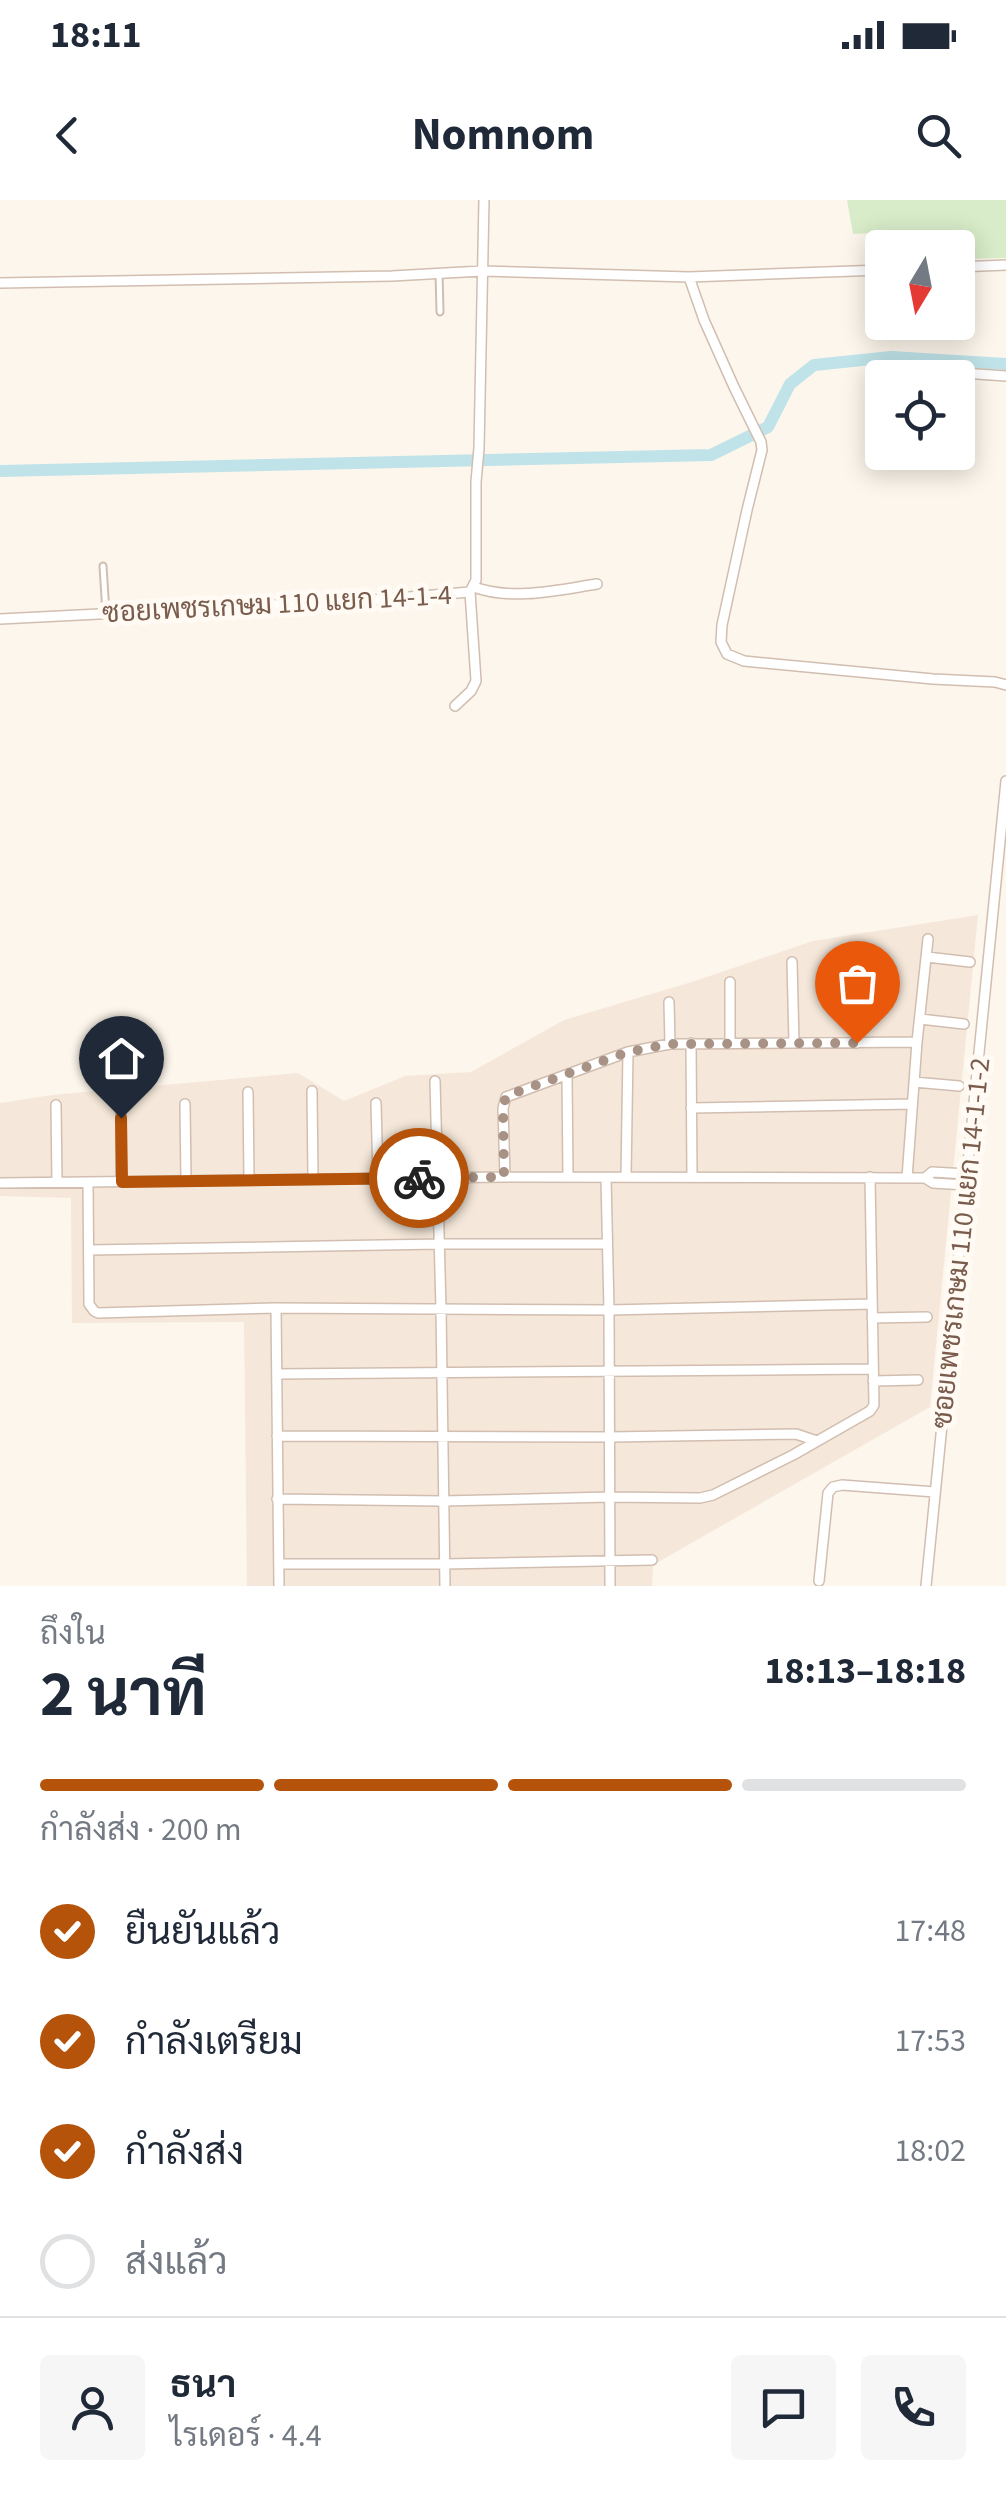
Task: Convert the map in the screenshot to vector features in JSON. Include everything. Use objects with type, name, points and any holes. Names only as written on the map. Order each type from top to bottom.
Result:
[{"type":"street","name":"ซอยเพชรเกษม 110 แยก 14-1-4","points":[[0,619],[372,600],[472,589],[476,580],[484,200]]},
{"type":"street","points":[[975,267],[1006,265]]},
{"type":"street","points":[[0,283],[392,276],[482,270],[688,277],[865,271]]},
{"type":"street","points":[[688,277],[762,450],[722,625],[727,654],[744,662],[1006,684]]},
{"type":"street","points":[[975,374],[1006,376]]},
{"type":"street","points":[[455,706],[471,691],[476,680],[472,589],[508,594],[597,584]]},
{"type":"street","name":"ซอยเพชรเกษม 110 แยก 14-1-1-2","points":[[926,1586],[1006,780]]},
{"type":"street","points":[[907,1178],[928,940]]},
{"type":"street","points":[[857,1043],[858,950]]},
{"type":"street","points":[[927,958],[970,962]]},
{"type":"street","points":[[792,962],[794,1042]]},
{"type":"street","points":[[730,982],[730,1044]]},
{"type":"street","points":[[669,1002],[670,1044]]},
{"type":"street","points":[[920,1019],[964,1024]]},
{"type":"street","points":[[504,1177],[506,1096],[628,1052],[670,1044],[917,1042]]},
{"type":"street","points":[[691,1044],[692,1177]]},
{"type":"street","points":[[626,1177],[628,1052]]},
{"type":"street","points":[[566,1075],[568,1177]]},
{"type":"street","points":[[435,1082],[444,1586]]},
{"type":"street","points":[[914,1082],[959,1086]]},
{"type":"street","points":[[121,1086],[122,1182]]},
{"type":"street","points":[[312,1091],[313,1179]]},
{"type":"street","points":[[248,1092],[249,1180]]},
{"type":"street","points":[[376,1102],[378,1178]]},
{"type":"street","points":[[185,1104],[186,1181]]},
{"type":"street","points":[[691,1108],[912,1104]]},
{"type":"street","points":[[56,1105],[57,1182]]},
{"type":"street","points":[[0,1183],[504,1177],[925,1178],[933,1183],[967,1180]]},
{"type":"street","points":[[606,1178],[610,1586]]},
{"type":"street","points":[[277,1499],[708,1497],[818,1441],[870,1412],[874,1402],[870,1178]]},
{"type":"street","points":[[88,1182],[89,1304],[98,1313],[871,1304]]},
{"type":"street","points":[[89,1250],[608,1244]]},
{"type":"street","points":[[276,1308],[280,1586]]},
{"type":"street","points":[[872,1318],[927,1317]]},
{"type":"street","points":[[277,1374],[873,1375],[918,1380]]},
{"type":"street","points":[[277,1436],[796,1434],[818,1441]]},
{"type":"street","points":[[819,1581],[828,1493],[833,1487],[935,1492]]},
{"type":"street","points":[[278,1564],[652,1560]]},
{"type":"lane","points":[[438,273],[440,312]]},
{"type":"lane","points":[[103,566],[106,614]]},
{"type":"shaded area","points":[[978,915],[930,1407],[653,1565],[652,1586],[247,1586],[244,1322],[72,1323],[71,1198],[0,1196],[0,1103],[298,1073],[344,1101],[405,1076],[471,1072],[564,1020],[813,941]]},
{"type":"green space","points":[[847,200],[1006,200],[1006,258],[975,259],[975,230],[865,230],[865,233],[853,234]]},
{"type":"waterway","points":[[0,471],[711,455],[768,427],[790,384],[814,365],[891,357],[1006,364]]},
{"type":"way so far","points":[[419,1178],[504,1177],[506,1096],[628,1052],[670,1044],[857,1043]]},
{"type":"route","points":[[121,1118],[122,1182],[419,1178]]}]
